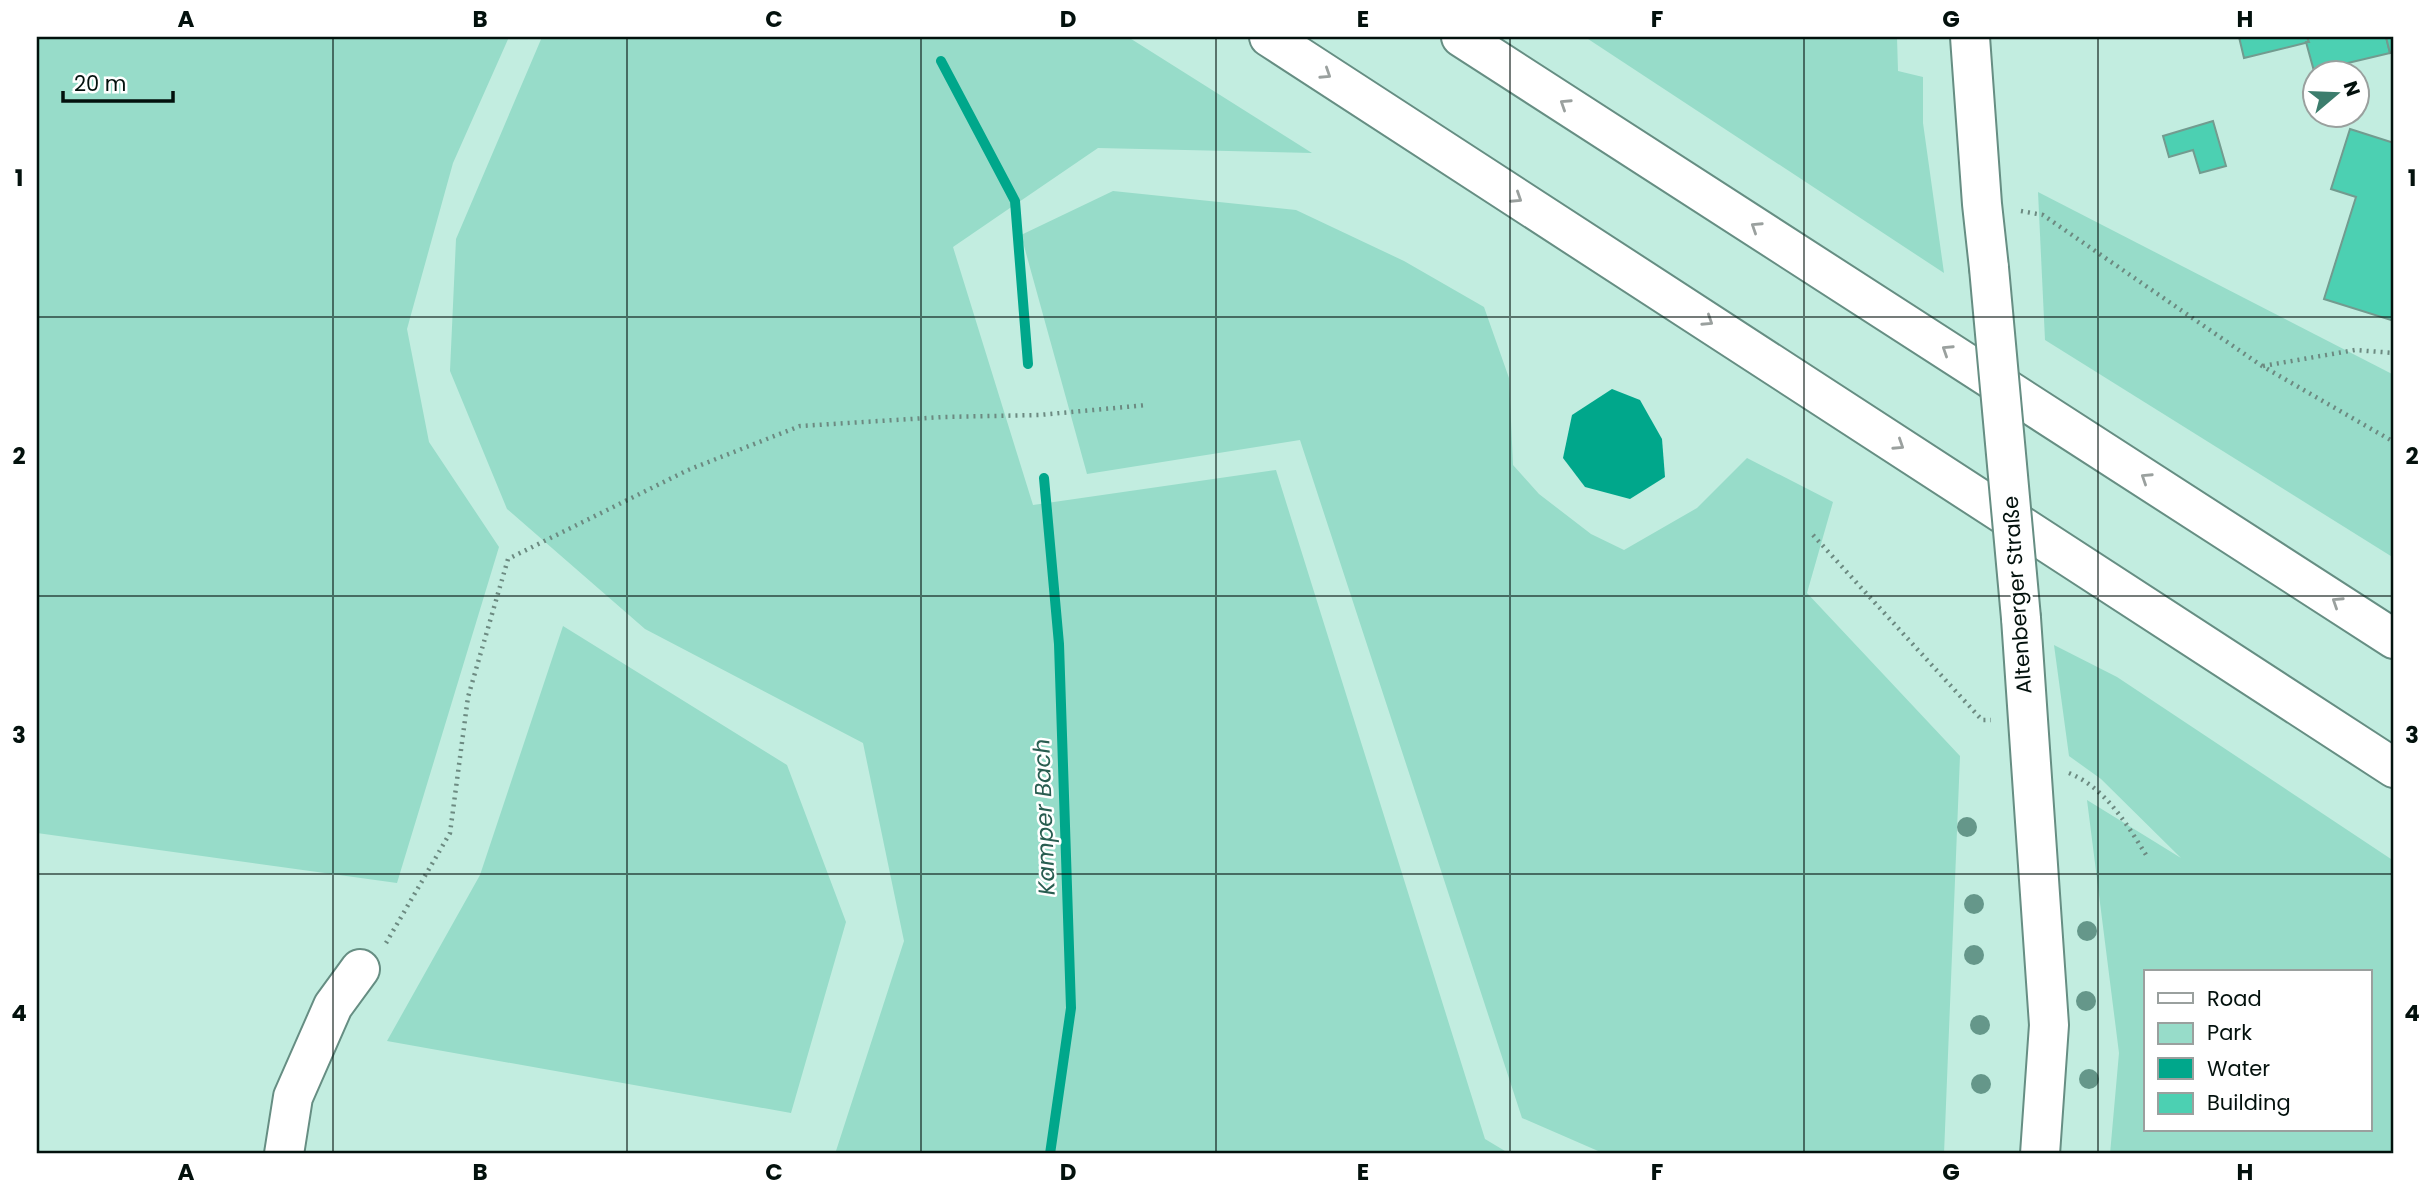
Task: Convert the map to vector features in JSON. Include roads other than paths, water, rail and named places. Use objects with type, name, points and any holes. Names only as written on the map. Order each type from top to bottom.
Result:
[{"type":"main road","points":[[1269,37],[2394,768]]},
{"type":"main road","points":[[1461,37],[2394,639]]},
{"type":"main road","name":"Altenberger Straße","points":[[1970,37],[1982,204],[2021,618],[2049,1025],[2040,1154]]},
{"type":"main road","points":[[284,1154],[293,1097],[332,1006],[360,969]]},
{"type":"water","points":[[1612,389],[1640,400],[1662,439],[1665,477],[1630,499],[1585,487],[1563,458],[1572,415]]},
{"type":"waterway","name":"Kamper Bach","points":[[941,61],[1015,201],[1028,364]]},
{"type":"waterway","name":"Kamper Bach","points":[[1044,478],[1059,644],[1071,1008],[1050,1154]]}]
